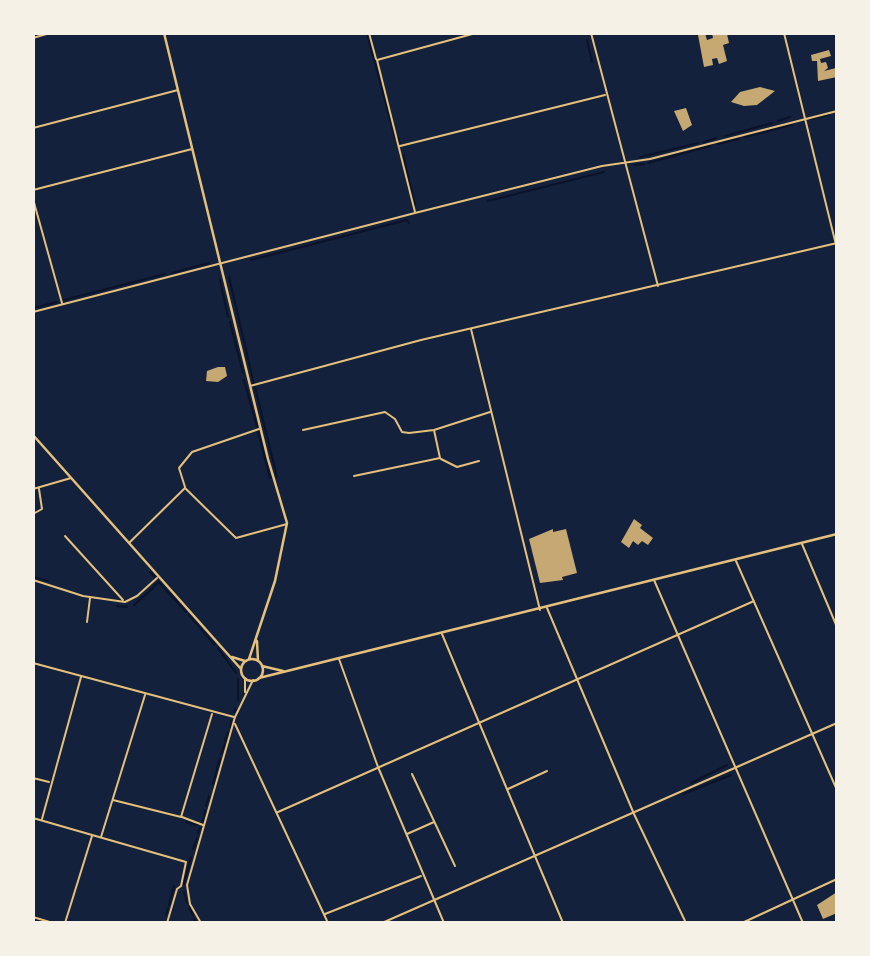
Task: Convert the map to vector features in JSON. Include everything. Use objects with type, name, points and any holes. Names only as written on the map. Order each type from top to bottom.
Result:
[{"type":"street","points":[[33,38],[50,33]]},
{"type":"street","points":[[164,33],[250,386],[287,523],[275,582],[257,638],[241,669]]},
{"type":"street","points":[[369,33],[415,213]]},
{"type":"street","points":[[377,60],[476,33]]},
{"type":"street","points":[[591,33],[658,287]]},
{"type":"street","points":[[784,33],[837,249]]},
{"type":"street","points":[[33,128],[178,89]]},
{"type":"street","points":[[400,146],[606,94]]},
{"type":"street","points":[[33,312],[415,213],[626,162],[650,159],[837,111]]},
{"type":"street","points":[[33,190],[193,149]]},
{"type":"street","points":[[33,199],[62,304]]},
{"type":"street","points":[[250,386],[360,355],[836,243]]},
{"type":"street","points":[[471,329],[540,610]]},
{"type":"street","points":[[303,430],[385,412],[395,419],[402,432],[434,430],[491,412]]},
{"type":"street","points":[[261,428],[192,452],[178,468],[185,488],[235,538],[287,523]]},
{"type":"street","points":[[434,430],[440,458]]},
{"type":"street","points":[[33,435],[241,669],[245,678],[245,693]]},
{"type":"street","points":[[354,476],[440,458],[457,467],[478,461]]},
{"type":"street","points":[[33,489],[72,478]]},
{"type":"street","points":[[33,514],[42,509],[39,488]]},
{"type":"street","points":[[130,542],[185,488]]},
{"type":"street","points":[[245,678],[253,680],[286,672],[837,534]]},
{"type":"street","points":[[65,536],[125,602]]},
{"type":"street","points":[[801,543],[837,627]]},
{"type":"street","points":[[735,559],[837,790]]},
{"type":"street","points":[[33,580],[90,597],[125,602],[137,596],[158,577]]},
{"type":"street","points":[[654,580],[803,923]]},
{"type":"street","points":[[87,622],[90,597]]},
{"type":"street","points":[[278,813],[754,601]]},
{"type":"street","points":[[547,608],[634,814],[686,923]]},
{"type":"street","points":[[442,634],[564,923]]},
{"type":"street","points":[[257,638],[258,661],[262,666],[286,672]]},
{"type":"street","points":[[229,656],[258,661]]},
{"type":"street","points":[[338,658],[378,767],[444,923]]},
{"type":"street","points":[[33,663],[235,718]]},
{"type":"street","points":[[259,678],[262,666]]},
{"type":"street","points":[[42,820],[81,677]]},
{"type":"street","points":[[201,923],[190,904],[187,885],[235,718],[253,680]]},
{"type":"street","points":[[101,837],[146,694]]},
{"type":"street","points":[[181,817],[213,712]]},
{"type":"street","points":[[234,723],[328,923]]},
{"type":"street","points":[[382,923],[837,723]]},
{"type":"street","points":[[508,789],[547,771]]},
{"type":"street","points":[[412,774],[454,866]]},
{"type":"street","points":[[33,778],[51,783]]},
{"type":"street","points":[[113,800],[204,825]]},
{"type":"street","points":[[33,818],[186,862],[181,886]]},
{"type":"street","points":[[406,835],[434,822]]},
{"type":"street","points":[[65,923],[92,835]]},
{"type":"street","points":[[324,915],[422,875]]},
{"type":"street","points":[[743,923],[837,879]]},
{"type":"street","points":[[167,923],[177,889],[187,885]]},
{"type":"street","points":[[33,917],[53,923]]},
{"type":"building","points":[[705,33],[707,40],[713,38],[712,33],[727,34],[729,43],[723,45],[727,61],[719,64],[717,58],[712,59],[713,65],[704,67],[698,35]]},
{"type":"building","points":[[829,50],[831,56],[820,59],[821,63],[826,62],[828,68],[824,71],[836,68],[837,77],[818,81],[817,61],[812,61],[811,55]]},
{"type":"building","points":[[760,87],[775,91],[757,105],[744,106],[731,102],[740,92]]},
{"type":"building","points":[[686,108],[692,125],[683,131],[674,111]]},
{"type":"building","points":[[225,367],[227,376],[218,382],[206,381],[207,371]]},
{"type":"building","points":[[634,519],[642,525],[640,528],[653,538],[648,545],[642,541],[638,545],[633,541],[629,548],[621,542]]},
{"type":"building","points":[[553,529],[553,532],[566,529],[577,573],[562,577],[563,580],[540,583],[529,539]]},
{"type":"building","points":[[837,892],[837,913],[823,919],[817,905]]},
{"type":"waterway","points":[[367,33],[395,138]]},
{"type":"waterway","points":[[587,40],[592,62]]},
{"type":"waterway","points":[[811,119],[829,115]]},
{"type":"waterway","points":[[778,121],[790,117]]},
{"type":"waterway","points":[[725,136],[772,123]]},
{"type":"waterway","points":[[745,137],[792,125]]},
{"type":"waterway","points":[[398,138],[400,143]]},
{"type":"waterway","points":[[704,142],[716,138]]},
{"type":"waterway","points":[[718,144],[739,139]]},
{"type":"waterway","points":[[640,157],[698,143]]},
{"type":"waterway","points":[[648,163],[710,146]]},
{"type":"waterway","points":[[403,155],[415,205]]},
{"type":"waterway","points":[[634,165],[644,164]]},
{"type":"waterway","points":[[488,201],[604,172]]},
{"type":"waterway","points":[[251,260],[407,220],[409,223]]},
{"type":"waterway","points":[[172,273],[209,263]]},
{"type":"waterway","points":[[64,300],[165,274]]},
{"type":"waterway","points":[[229,277],[254,384]]},
{"type":"waterway","points":[[220,280],[228,317]]},
{"type":"waterway","points":[[33,308],[57,302]]},
{"type":"waterway","points":[[230,322],[243,373]]},
{"type":"waterway","points":[[244,380],[257,427]]},
{"type":"waterway","points":[[255,387],[277,477]]},
{"type":"waterway","points":[[258,431],[270,478]]},
{"type":"waterway","points":[[150,572],[155,577]]},
{"type":"waterway","points":[[33,577],[48,581]]},
{"type":"waterway","points":[[154,586],[159,582],[186,612]]},
{"type":"waterway","points":[[134,605],[153,588]]},
{"type":"waterway","points":[[117,606],[127,607]]},
{"type":"waterway","points":[[189,615],[215,645]]},
{"type":"waterway","points":[[218,648],[236,673]]},
{"type":"waterway","points":[[238,679],[238,700]]},
{"type":"waterway","points":[[230,727],[231,721]]},
{"type":"waterway","points":[[225,741],[228,732]]},
{"type":"waterway","points":[[221,754],[225,744]]},
{"type":"waterway","points":[[213,784],[220,758]]},
{"type":"waterway","points":[[691,783],[727,765]]},
{"type":"waterway","points":[[683,794],[731,775]]},
{"type":"waterway","points":[[206,806],[209,796]]},
{"type":"waterway","points":[[204,816],[205,810]]},
{"type":"waterway","points":[[202,823],[203,819]]},
{"type":"waterway","points":[[186,822],[197,825]]},
{"type":"waterway","points":[[198,833],[200,827]]},
{"type":"waterway","points":[[193,849],[197,838]]},
{"type":"waterway","points":[[184,884],[191,857]]},
{"type":"waterway","points":[[169,905],[174,886]]},
{"type":"waterway","points":[[184,892],[187,903]]},
{"type":"waterway","points":[[189,907],[193,915]]},
{"type":"waterway","points":[[166,915],[168,908]]},
{"type":"waterway","points":[[194,919],[196,923]]}]
